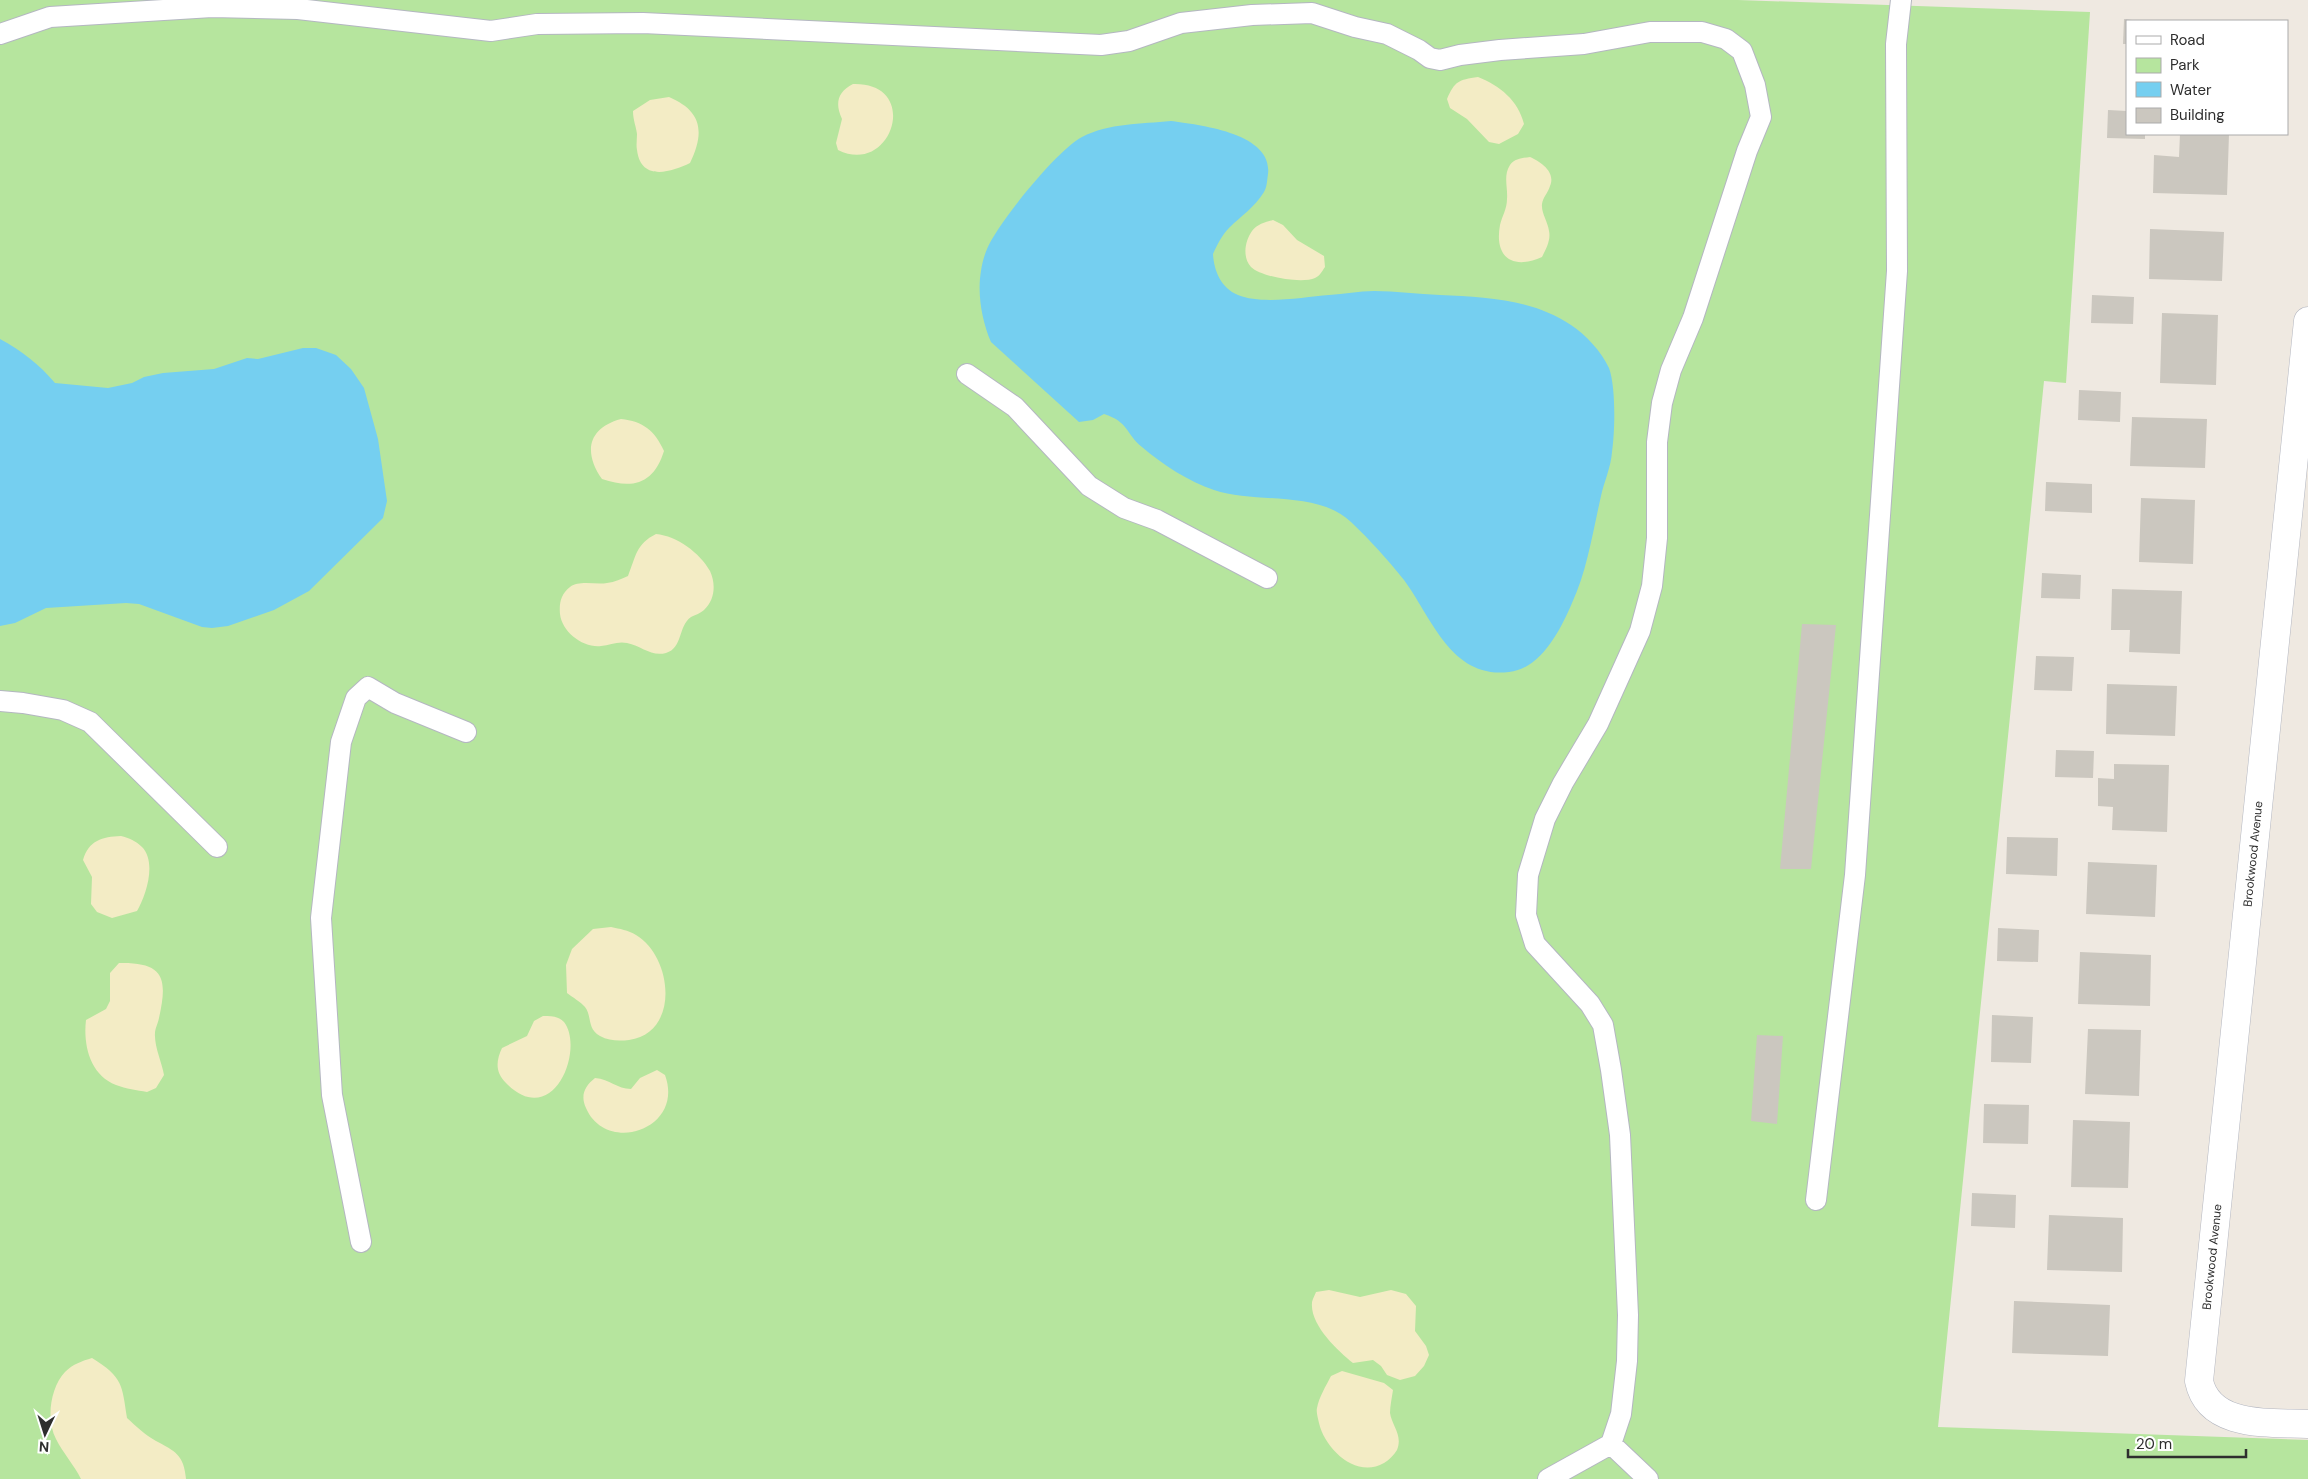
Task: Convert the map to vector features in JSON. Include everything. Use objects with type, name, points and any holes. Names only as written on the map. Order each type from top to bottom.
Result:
[{"type":"street","name":"Brookwood Avenue","points":[[2308,321],[2199,1381],[2200,1387],[2209,1402],[2216,1408],[2242,1420],[2308,1424]]},
{"type":"lane","points":[[1816,1200],[1855,875],[1897,271],[1896,44],[1901,0]]},
{"type":"lane","points":[[0,34],[50,18],[212,7],[298,9],[491,31],[537,24],[643,23],[904,34],[982,41],[1101,45],[1129,41],[1180,23],[1252,15],[1312,13],[1387,34],[1430,58],[1440,60],[1460,55],[1500,50],[1584,44],[1650,32],[1702,32],[1726,39],[1742,52],[1755,85],[1760,117],[1746,151],[1693,318],[1671,370],[1662,403],[1657,442],[1657,538],[1652,586],[1640,631],[1622,673],[1598,724],[1563,783],[1545,819],[1528,875],[1526,915],[1535,944],[1590,1004],[1603,1025],[1620,1135],[1628,1315],[1627,1361],[1621,1414],[1611,1444],[1548,1479]]},
{"type":"lane","points":[[967,374],[1015,407],[1089,486],[1124,508],[1157,520],[1267,578]]},
{"type":"lane","points":[[361,1242],[332,1095],[321,918],[340,742],[356,698],[368,687],[396,703],[466,732]]},
{"type":"lane","points":[[0,701],[23,702],[63,710],[90,722],[217,847]]},
{"type":"lane","points":[[1611,1444],[1648,1479]]},
{"type":"green space","points":[[0,0],[1738,0],[2090,12],[2066,383],[2044,381],[1938,1427],[2308,1440],[2308,1479],[0,1479]]},
{"type":"sand","points":[[1478,77],[1501,89],[1513,101],[1524,124],[1518,134],[1499,144],[1489,142],[1467,119],[1450,108],[1447,99],[1452,88],[1458,82]]},
{"type":"sand","points":[[853,84],[874,87],[887,97],[893,111],[892,126],[885,140],[873,151],[857,155],[838,150],[836,143],[842,119],[838,103],[839,99],[844,91]]},
{"type":"sand","points":[[669,97],[688,109],[694,116],[698,124],[698,142],[690,163],[666,171],[651,171],[644,167],[640,160],[633,111],[650,100]]},
{"type":"sand","points":[[1530,157],[1543,165],[1551,176],[1550,186],[1542,204],[1549,238],[1542,257],[1522,262],[1514,261],[1503,253],[1499,236],[1500,225],[1507,203],[1506,177],[1508,169],[1514,161]]},
{"type":"sand","points":[[1273,220],[1283,225],[1297,240],[1324,256],[1325,267],[1318,276],[1309,280],[1292,280],[1263,274],[1251,267],[1246,259],[1246,244],[1250,235],[1256,227]]},
{"type":"sand","points":[[621,419],[636,422],[647,428],[657,438],[664,451],[655,470],[641,481],[624,484],[602,479],[592,459],[592,442],[595,435],[601,428]]},
{"type":"sand","points":[[656,534],[672,538],[687,546],[706,564],[712,576],[714,586],[708,606],[687,621],[675,647],[666,653],[656,654],[632,644],[624,643],[594,646],[574,638],[565,627],[560,614],[560,602],[564,593],[574,585],[607,583],[628,576],[640,546]]},
{"type":"sand","points":[[121,836],[130,839],[142,847],[149,861],[149,870],[144,897],[137,911],[112,918],[97,912],[91,904],[92,877],[83,860],[89,848],[97,841],[108,837]]},
{"type":"sand","points":[[611,927],[633,933],[648,946],[658,960],[666,993],[663,1010],[657,1024],[645,1034],[629,1040],[610,1040],[596,1033],[591,1026],[585,1007],[567,993],[566,965],[572,949],[593,929]]},
{"type":"sand","points":[[119,963],[134,963],[154,969],[162,983],[162,1004],[155,1038],[164,1075],[156,1088],[147,1092],[124,1088],[107,1080],[94,1067],[87,1049],[86,1020],[106,1009],[110,1001],[110,973]]},
{"type":"sand","points":[[543,1016],[557,1017],[564,1022],[569,1034],[570,1050],[567,1066],[560,1081],[551,1092],[538,1098],[523,1095],[506,1083],[498,1071],[498,1066],[502,1048],[527,1036],[534,1021]]},
{"type":"sand","points":[[657,1070],[665,1075],[668,1094],[664,1110],[654,1122],[640,1130],[625,1133],[610,1130],[596,1122],[586,1108],[583,1099],[584,1091],[595,1078],[631,1089],[640,1078]]},
{"type":"sand","points":[[1329,1290],[1360,1297],[1391,1290],[1406,1294],[1416,1306],[1415,1331],[1426,1346],[1429,1355],[1424,1366],[1415,1376],[1400,1380],[1387,1375],[1381,1366],[1373,1360],[1353,1363],[1326,1337],[1315,1320],[1312,1302],[1316,1292]]},
{"type":"sand","points":[[92,1358],[110,1371],[119,1383],[124,1397],[127,1418],[148,1436],[173,1451],[181,1459],[186,1479],[81,1479],[56,1439],[50,1414],[53,1395],[65,1372],[74,1365]]},
{"type":"sand","points":[[1342,1371],[1384,1383],[1393,1390],[1390,1413],[1398,1435],[1399,1445],[1390,1459],[1384,1463],[1373,1467],[1353,1464],[1343,1459],[1335,1451],[1322,1433],[1317,1413],[1318,1404],[1331,1376]]},
{"type":"water","points":[[1171,121],[1216,129],[1247,140],[1259,149],[1266,160],[1268,174],[1264,192],[1252,207],[1226,231],[1213,254],[1217,273],[1232,292],[1259,300],[1296,299],[1357,292],[1390,291],[1508,301],[1556,316],[1588,339],[1602,356],[1609,368],[1614,398],[1614,433],[1610,463],[1586,564],[1577,591],[1556,635],[1540,656],[1531,664],[1509,672],[1489,672],[1472,666],[1445,643],[1404,580],[1385,558],[1351,522],[1337,512],[1321,505],[1304,502],[1230,494],[1195,482],[1176,472],[1150,453],[1137,442],[1123,424],[1112,417],[1104,414],[1093,420],[1079,422],[991,342],[985,325],[980,298],[980,280],[983,263],[993,237],[1029,188],[1071,144],[1092,132],[1114,127]]},
{"type":"water","points":[[0,339],[30,358],[55,383],[108,388],[163,373],[214,369],[247,358],[258,359],[303,348],[316,348],[336,355],[351,369],[364,388],[378,439],[387,501],[383,518],[309,591],[274,610],[228,626],[202,627],[139,604],[126,603],[46,608],[15,623],[0,626]]},
{"type":"building","points":[[2124,19],[2132,20],[2126,20],[2126,44],[2123,44]]},
{"type":"building","points":[[2108,110],[2126,111],[2126,135],[2145,135],[2145,139],[2107,138]]},
{"type":"building","points":[[2180,135],[2229,135],[2227,195],[2153,193],[2154,155],[2179,157]]},
{"type":"building","points":[[2150,229],[2224,232],[2222,281],[2149,279]]},
{"type":"building","points":[[2092,295],[2134,297],[2133,324],[2091,323]]},
{"type":"building","points":[[2162,313],[2218,315],[2216,385],[2160,383]]},
{"type":"building","points":[[2079,390],[2121,392],[2120,422],[2078,420]]},
{"type":"building","points":[[2132,417],[2207,419],[2205,468],[2130,466]]},
{"type":"building","points":[[2046,482],[2092,484],[2092,513],[2045,511]]},
{"type":"building","points":[[2141,498],[2195,500],[2193,564],[2139,562]]},
{"type":"building","points":[[2042,573],[2081,575],[2080,599],[2041,598]]},
{"type":"building","points":[[2112,589],[2182,591],[2180,654],[2129,652],[2130,630],[2111,630]]},
{"type":"building","points":[[1802,624],[1836,625],[1811,869],[1780,869]]},
{"type":"building","points":[[2036,656],[2074,657],[2072,691],[2034,690]]},
{"type":"building","points":[[2107,684],[2177,686],[2175,736],[2106,734]]},
{"type":"building","points":[[2056,750],[2094,751],[2093,778],[2055,777]]},
{"type":"building","points":[[2114,764],[2169,765],[2167,832],[2112,830],[2113,807],[2098,806],[2098,778],[2114,779]]},
{"type":"building","points":[[2007,837],[2058,838],[2057,876],[2006,874]]},
{"type":"building","points":[[2088,862],[2157,865],[2155,917],[2086,914]]},
{"type":"building","points":[[1998,928],[2039,930],[2038,962],[1997,961]]},
{"type":"building","points":[[2080,952],[2151,955],[2150,1006],[2078,1004]]},
{"type":"building","points":[[1992,1015],[2033,1017],[2031,1063],[1991,1062]]},
{"type":"building","points":[[2088,1029],[2141,1030],[2139,1096],[2085,1094]]},
{"type":"building","points":[[1757,1035],[1783,1036],[1777,1124],[1751,1121]]},
{"type":"building","points":[[1984,1104],[2029,1105],[2028,1144],[1983,1143]]},
{"type":"building","points":[[2073,1120],[2130,1122],[2128,1188],[2071,1187]]},
{"type":"building","points":[[1972,1193],[2016,1195],[2015,1228],[1971,1226]]},
{"type":"building","points":[[2049,1215],[2123,1218],[2122,1272],[2047,1270]]},
{"type":"building","points":[[2014,1301],[2110,1305],[2108,1356],[2012,1353]]}]
